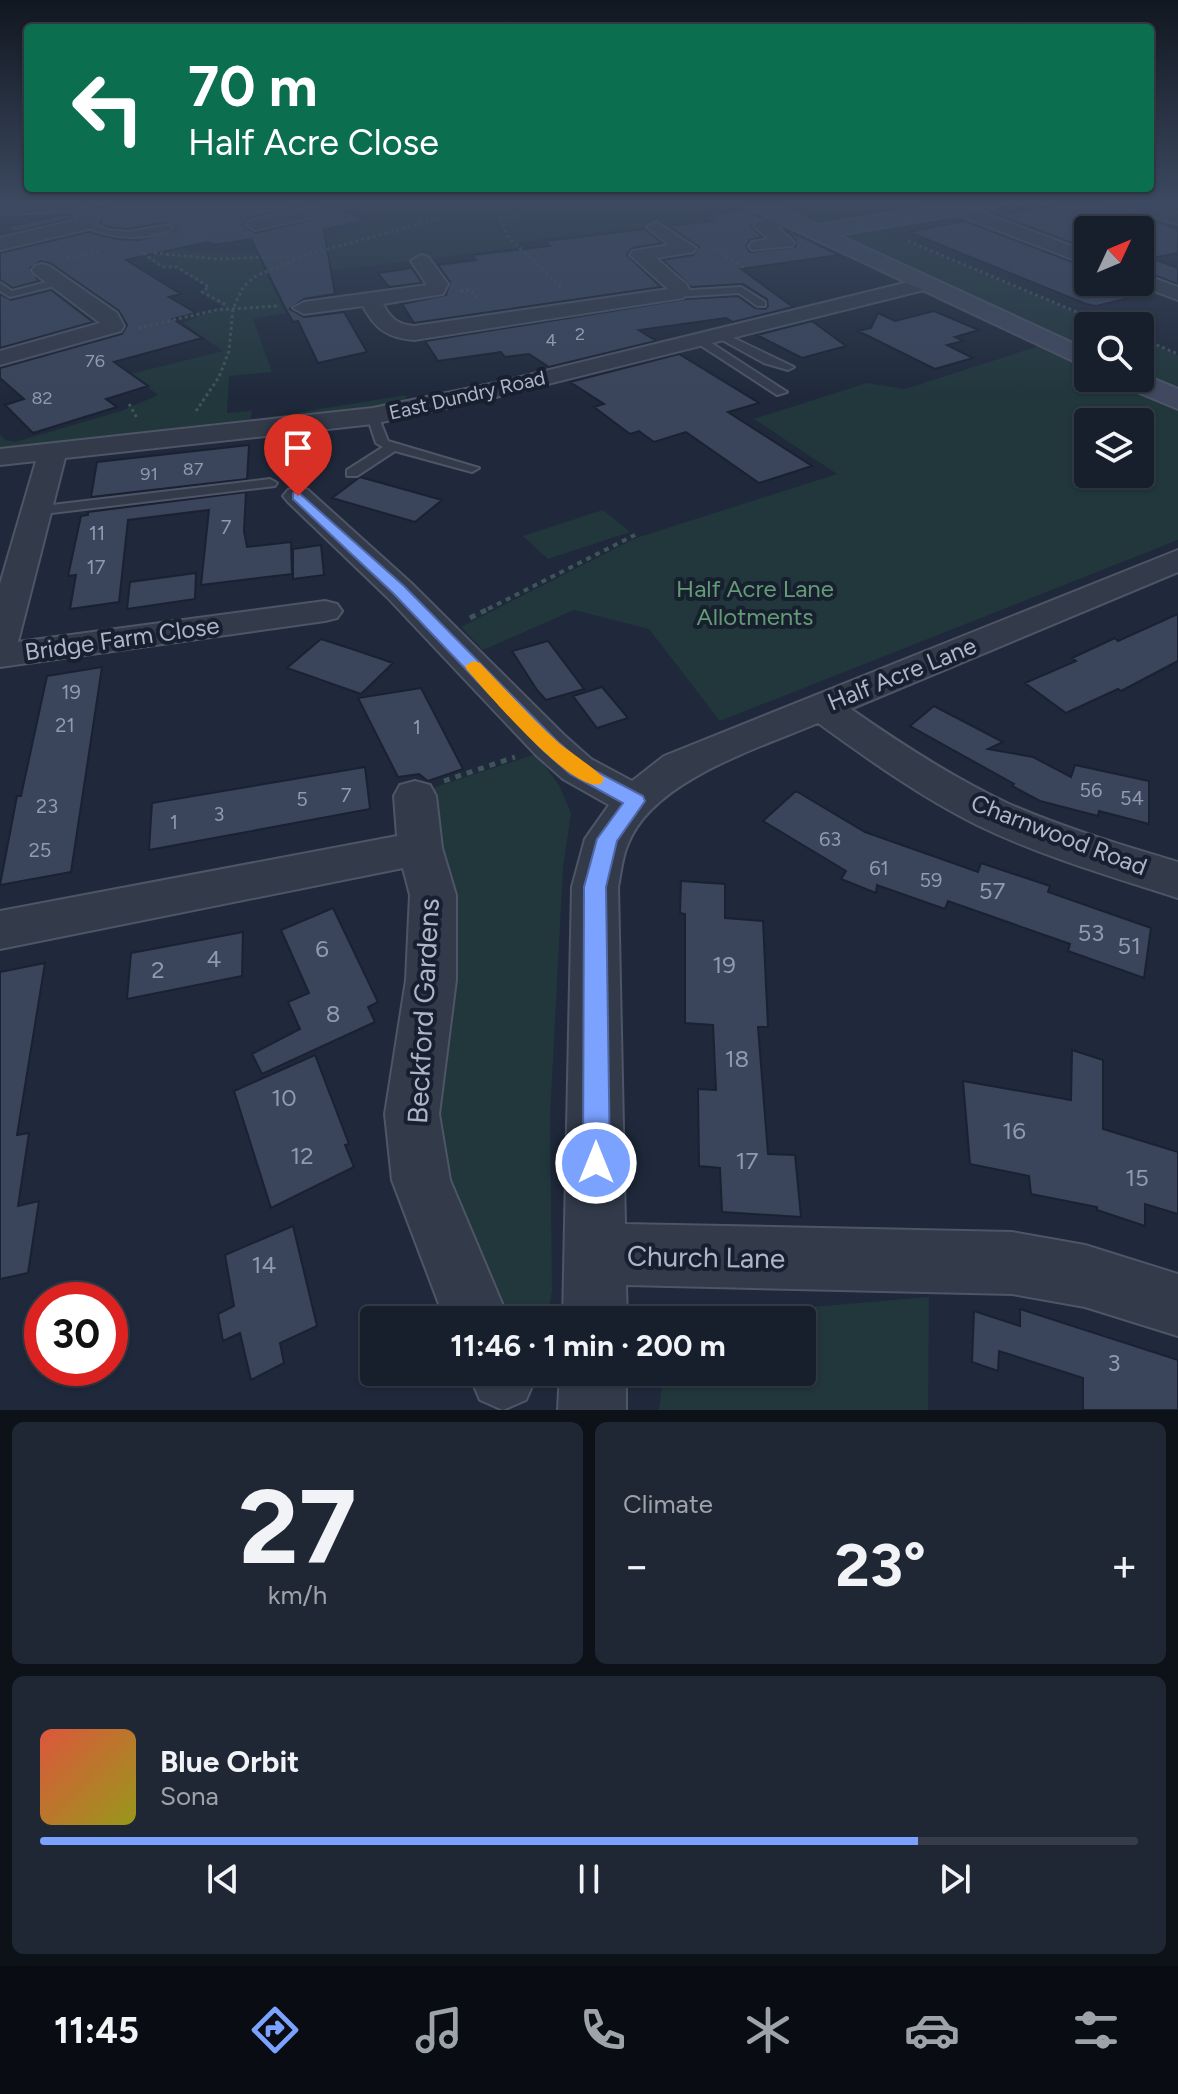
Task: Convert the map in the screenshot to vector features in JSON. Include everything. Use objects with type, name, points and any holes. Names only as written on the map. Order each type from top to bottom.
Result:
[{"type":"street","points":[[304,308],[436,290],[438,284],[426,268]]},
{"type":"street","points":[[370,299],[384,326],[395,332],[414,333],[676,294],[679,289],[677,285],[656,268]]},
{"type":"street","points":[[882,268],[925,284],[1074,353]]},
{"type":"street","points":[[0,358],[113,326],[109,318],[51,276]]},
{"type":"street","name":"East Dundry Road","points":[[0,457],[373,416],[925,284]]},
{"type":"street","points":[[1154,285],[1178,294]]},
{"type":"street","points":[[588,308],[623,329],[648,352]]},
{"type":"street","points":[[1154,389],[1178,400]]},
{"type":"street","points":[[0,645],[7,592],[52,453]]},
{"type":"street","points":[[293,504],[441,633],[577,769],[635,801]]},
{"type":"street","name":"Half Acre Lane","points":[[635,801],[678,766],[1178,560]]},
{"type":"street","name":"Bridge Farm Close","points":[[0,656],[244,613],[325,611]]},
{"type":"street","name":"Charnwood Road","points":[[821,707],[896,761],[993,814],[1092,853],[1178,880]]},
{"type":"street","name":"Beckford Gardens","points":[[415,796],[420,848],[433,895],[433,923],[431,980],[412,1114],[421,1180],[463,1306]]},
{"type":"street","name":"Church Lane","points":[[635,801],[607,839],[595,887],[596,1254],[1012,1263],[1085,1276],[1178,1305]]},
{"type":"street","points":[[0,930],[420,848]]},
{"type":"street","points":[[595,1306],[596,1254]]},
{"type":"street","points":[[592,1410],[593,1386]]},
{"type":"lane","points":[[0,286],[10,294],[51,276]]},
{"type":"lane","points":[[676,294],[741,290],[761,304]]},
{"type":"lane","points":[[708,337],[788,367]]},
{"type":"lane","points":[[708,337],[781,392]]},
{"type":"lane","points":[[373,416],[382,443],[472,468]]},
{"type":"lane","points":[[352,473],[394,446]]},
{"type":"lane","points":[[35,511],[293,504]]},
{"type":"path","points":[[178,268],[209,287],[202,292],[233,308],[246,310],[286,305],[304,308]]},
{"type":"path","points":[[540,268],[574,300],[588,308]]},
{"type":"path","points":[[971,268],[1077,312]]},
{"type":"path","points":[[113,326],[144,329],[233,308]]},
{"type":"path","points":[[1154,344],[1178,354]]},
{"type":"path","points":[[293,425],[293,504]]},
{"type":"path","points":[[441,633],[635,535]]},
{"type":"path","points":[[415,796],[427,786],[550,745]]},
{"type":"green space","points":[[161,268],[355,268],[271,278],[286,313],[253,319],[272,372],[229,376],[227,413],[252,411],[250,419],[0,449],[0,435],[5,440],[15,442],[121,411],[158,395],[131,374],[223,351],[183,323],[222,306],[200,292],[206,287],[176,268]]},
{"type":"green space","points":[[907,268],[969,268],[1075,312],[1074,345]]},
{"type":"green space","name":"Half Acre Lane Allotments","points":[[1042,345],[1074,360],[1074,392],[1141,392],[1178,409],[1178,540],[720,721],[649,629],[574,610],[483,650],[461,627],[636,538],[837,474],[754,419],[867,383],[905,389]]},
{"type":"green space","points":[[1154,346],[1178,355],[1178,393],[1154,383]]},
{"type":"green space","points":[[406,395],[406,399],[394,404],[270,417]]},
{"type":"green space","points":[[603,510],[630,532],[548,559],[523,536]]},
{"type":"green space","points":[[536,754],[559,785],[571,813],[563,868],[550,1116],[552,1291],[549,1306],[499,1306],[433,1144],[427,790]]},
{"type":"green space","points":[[929,1297],[928,1410],[659,1410],[662,1386],[816,1386],[816,1307]]},
{"type":"building","points":[[0,268],[30,268],[39,281],[13,288],[0,280]]},
{"type":"building","points":[[57,268],[139,268],[181,294],[169,297],[196,313],[173,319],[202,338],[114,362],[148,386],[106,399],[117,407],[33,433],[5,405],[24,399],[0,378],[0,368],[122,334],[127,325],[119,311]]},
{"type":"building","points":[[265,268],[330,268],[335,294],[304,299],[290,309],[304,317],[344,312],[367,352],[318,363],[298,321],[293,322]]},
{"type":"building","points":[[412,268],[422,283],[389,287],[378,273]]},
{"type":"building","points":[[440,268],[641,268],[661,287],[414,323],[402,304],[446,295],[450,282]]},
{"type":"building","points":[[671,268],[749,268],[741,269],[793,307],[733,322],[726,318],[639,330],[656,341],[549,367],[529,354],[505,357],[501,352],[438,361],[425,341],[686,299],[738,296],[755,308],[765,309],[768,306],[767,299],[743,284],[691,287]]},
{"type":"building","points":[[997,268],[1074,268],[1074,296],[1138,296],[1096,306]]},
{"type":"building","points":[[1154,268],[1178,268],[1178,284],[1154,275]]},
{"type":"building","points":[[51,290],[93,322],[0,348],[0,294],[11,300]]},
{"type":"building","points":[[934,311],[979,330],[955,337],[963,341],[947,345],[973,358],[935,369],[858,331],[871,328],[878,313],[895,321]]},
{"type":"building","points":[[812,321],[846,346],[802,358],[757,335]]},
{"type":"building","points":[[679,354],[759,403],[728,412],[812,466],[759,483],[686,432],[654,442],[639,431],[630,434],[594,407],[604,404],[570,382]]},
{"type":"building","points":[[249,445],[247,479],[91,497],[97,462]]},
{"type":"building","points":[[360,477],[442,500],[415,522],[332,498]]},
{"type":"building","points":[[246,492],[244,531],[247,547],[291,542],[292,574],[201,585],[209,510],[128,520],[119,602],[70,609],[76,575],[68,576],[81,516],[88,515],[88,512]]},
{"type":"building","points":[[321,545],[324,575],[293,579],[293,549]]},
{"type":"building","points":[[196,573],[195,599],[127,609],[130,582]]},
{"type":"building","points":[[1178,614],[1178,661],[1121,691],[1118,689],[1066,713],[1025,683],[1076,661],[1072,658],[1115,638],[1118,641]]},
{"type":"building","points":[[321,639],[393,663],[361,694],[287,668]]},
{"type":"building","points":[[548,641],[584,689],[546,700],[537,690],[512,651]]},
{"type":"building","points":[[102,667],[71,872],[0,885],[17,796],[21,796],[47,676]]},
{"type":"building","points":[[602,687],[628,718],[597,728],[573,696]]},
{"type":"building","points":[[421,688],[463,769],[428,781],[419,774],[398,777],[358,698]]},
{"type":"building","points":[[934,706],[1003,742],[988,749],[1033,757],[1071,777],[1075,765],[1149,781],[1149,824],[1099,811],[1098,816],[1040,801],[1012,786],[1014,784],[910,726]]},
{"type":"building","points":[[365,767],[370,809],[149,850],[152,803]]},
{"type":"building","points":[[796,791],[865,832],[978,872],[981,863],[1050,886],[1048,892],[1151,928],[1144,978],[1068,951],[1070,944],[948,901],[945,909],[877,885],[876,893],[841,879],[846,871],[763,821]]},
{"type":"building","points":[[681,881],[725,884],[725,918],[763,921],[768,1027],[758,1027],[768,1154],[795,1155],[801,1217],[722,1212],[720,1168],[699,1166],[698,1089],[716,1090],[713,1025],[685,1023],[685,914],[680,913]]},
{"type":"building","points":[[333,908],[378,1002],[368,1007],[375,1022],[262,1074],[252,1054],[300,1029],[288,1002],[309,993],[281,930]]},
{"type":"building","points":[[243,932],[242,976],[127,999],[131,953]]},
{"type":"building","points":[[45,963],[17,1135],[29,1133],[18,1206],[39,1201],[28,1273],[0,1279],[0,972]]},
{"type":"building","points":[[1072,1050],[1103,1060],[1103,1129],[1178,1152],[1178,1214],[1145,1204],[1145,1226],[1097,1210],[1097,1207],[1031,1194],[1029,1176],[970,1164],[963,1081],[1071,1100]]},
{"type":"building","points":[[315,1055],[349,1144],[345,1145],[354,1167],[271,1208],[234,1091]]},
{"type":"building","points":[[293,1226],[317,1326],[280,1343],[284,1363],[251,1380],[240,1333],[223,1341],[218,1314],[234,1306],[225,1255]]},
{"type":"building","points":[[1020,1309],[1178,1360],[1178,1410],[1083,1410],[1083,1378],[999,1351],[998,1371],[972,1362],[974,1311],[1020,1326]]},
{"type":"slow traffic","points":[[473,666],[550,745],[577,769],[594,779]]},
{"type":"route","points":[[298,496],[399,590],[550,745],[577,769],[635,801],[607,839],[595,887],[596,1163]]}]
